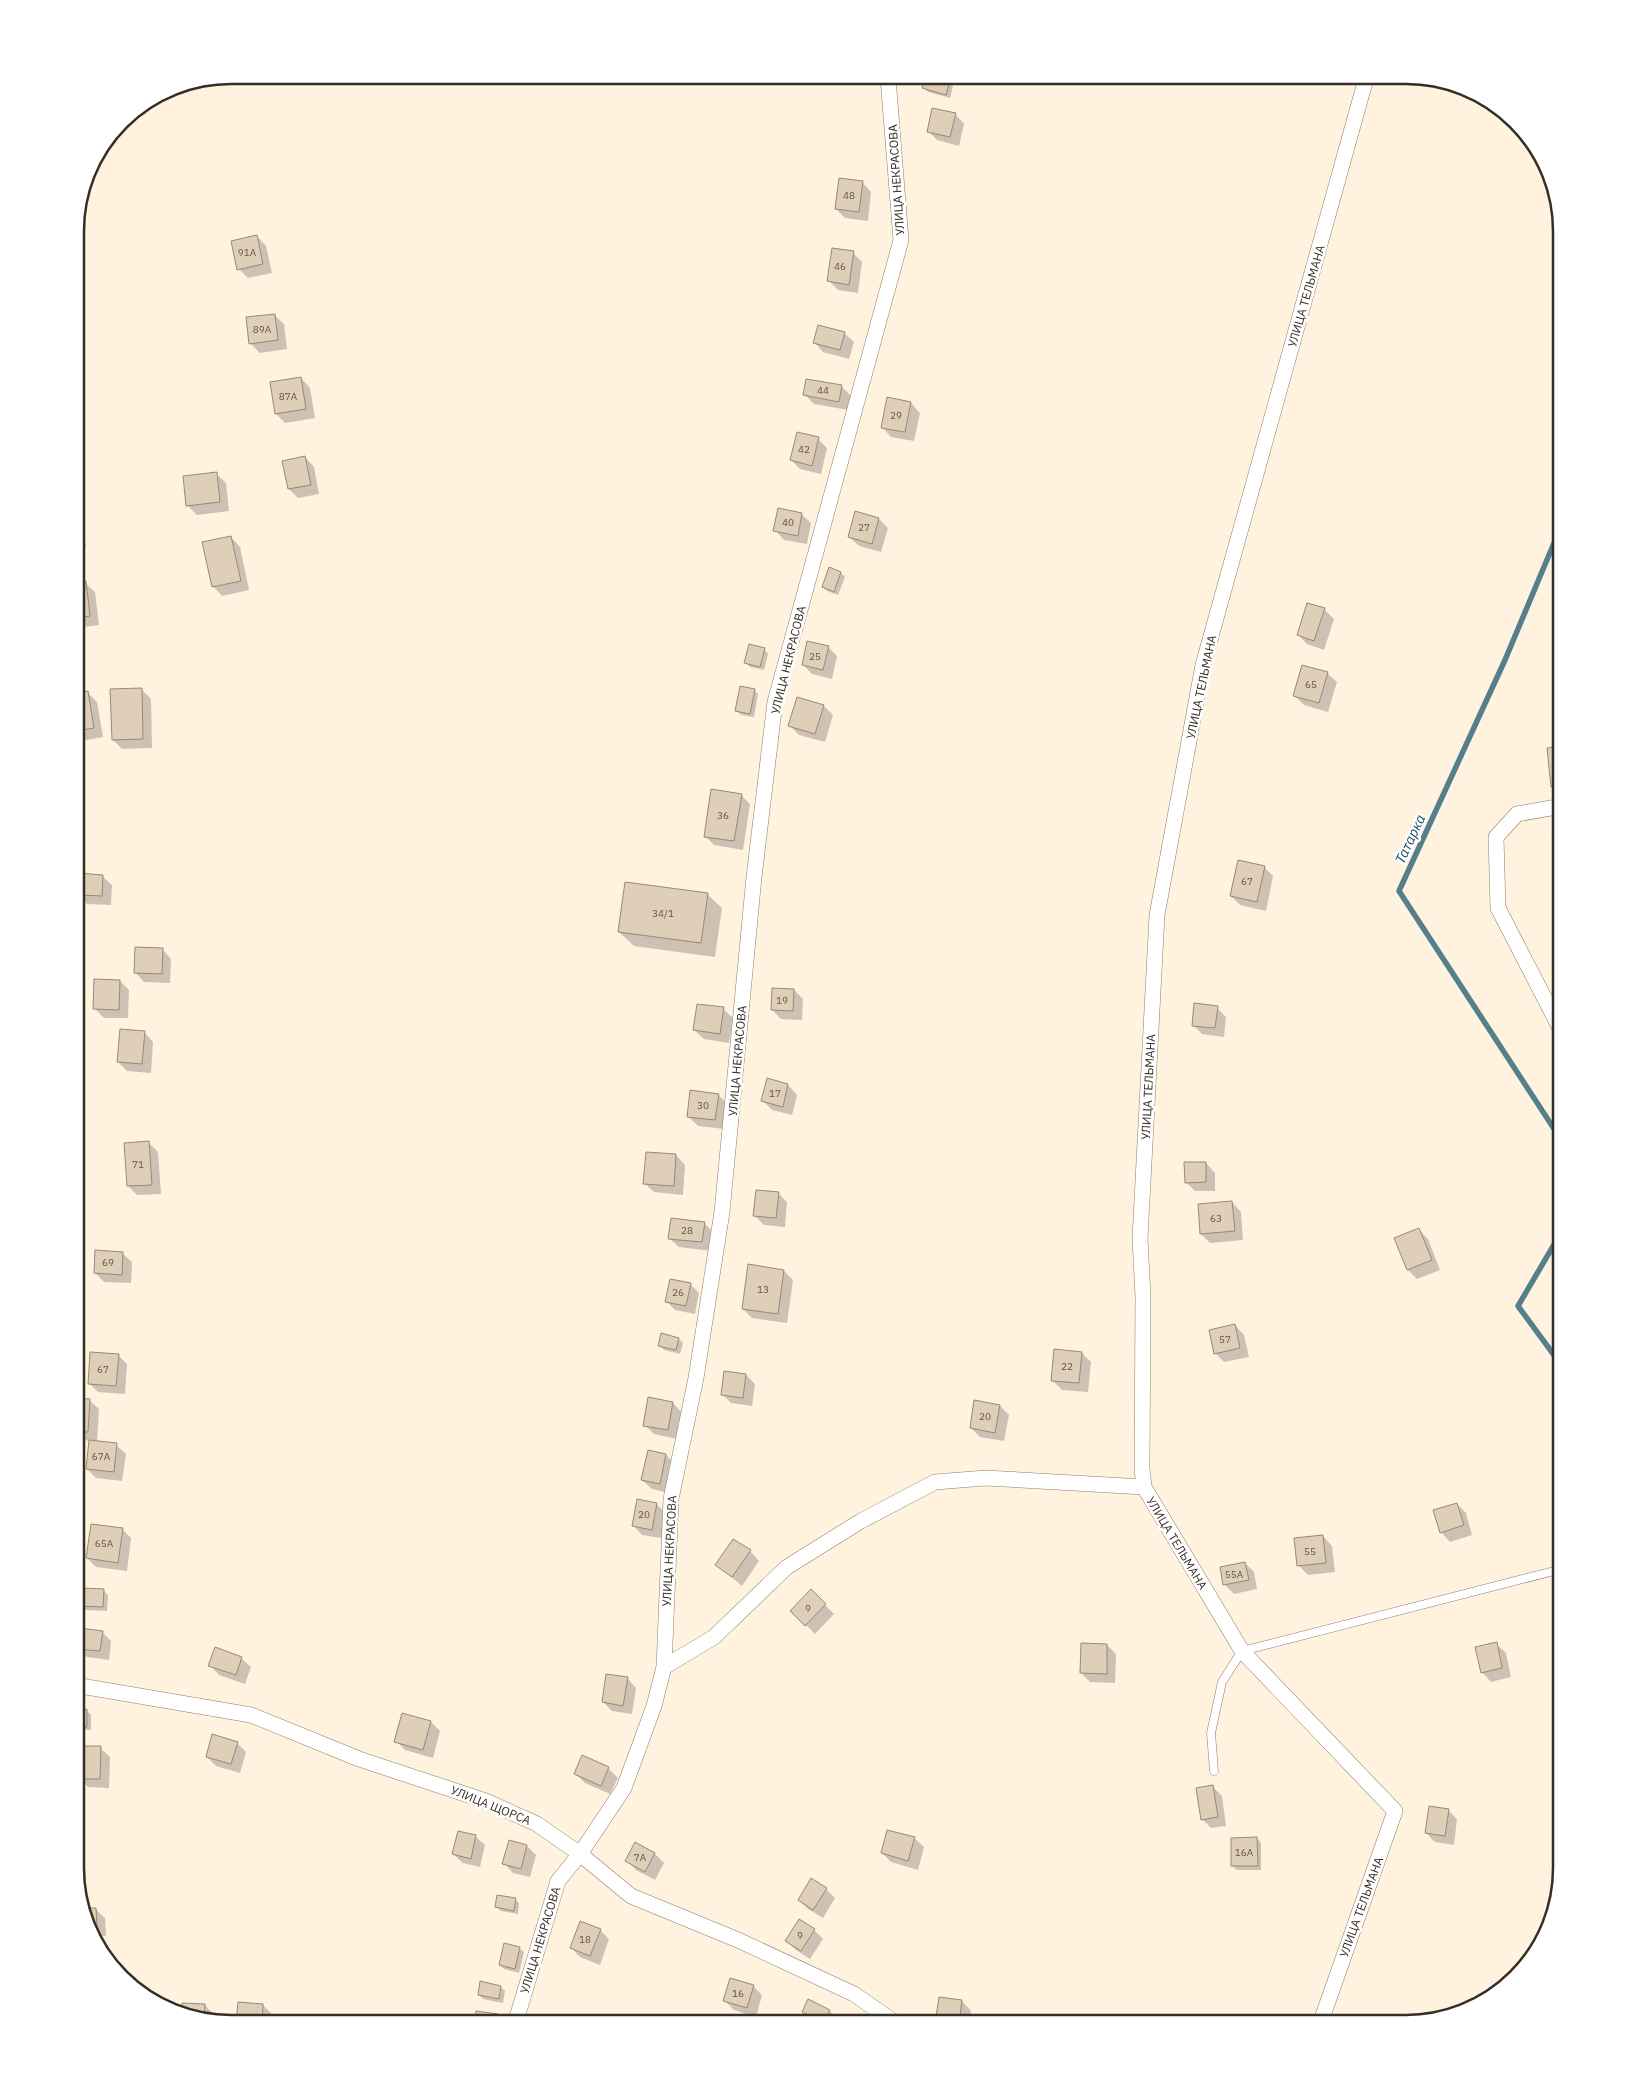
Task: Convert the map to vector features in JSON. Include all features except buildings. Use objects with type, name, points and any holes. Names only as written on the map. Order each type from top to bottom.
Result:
[{"type":"street","name":"УЛИЦА НЕКРАСОВА","points":[[518,2015],[558,1881],[580,1854],[624,1788],[654,1706],[664,1667],[670,1499],[696,1378],[722,1212],[754,877],[775,702],[901,240],[888,84]]},
{"type":"street","name":"УЛИЦА ТЕЛЬМАНА","points":[[1323,2015],[1395,1812],[1242,1651],[1144,1487],[1142,1468],[1143,1297],[1140,1238],[1158,915],[1203,665],[1364,84]]},
{"type":"street","points":[[1553,808],[1517,814],[1496,837],[1498,908],[1553,1015]]},
{"type":"street","points":[[664,1667],[714,1637],[787,1567],[861,1520],[935,1482],[986,1478],[1144,1487]]},
{"type":"street","name":"УЛИЦА ЩОРСА","points":[[84,1687],[251,1715],[359,1759],[486,1801],[537,1824],[580,1854],[631,1896],[738,1940],[854,1994],[884,2015]]},
{"type":"lane","points":[[1214,1771],[1211,1733],[1222,1682],[1242,1651],[1553,1571]]},
{"type":"waterway","name":"Татарка","points":[[1553,545],[1505,660],[1399,891],[1553,1127]]},
{"type":"waterway","name":"Татарка","points":[[1553,1246],[1518,1306],[1553,1354]]}]
